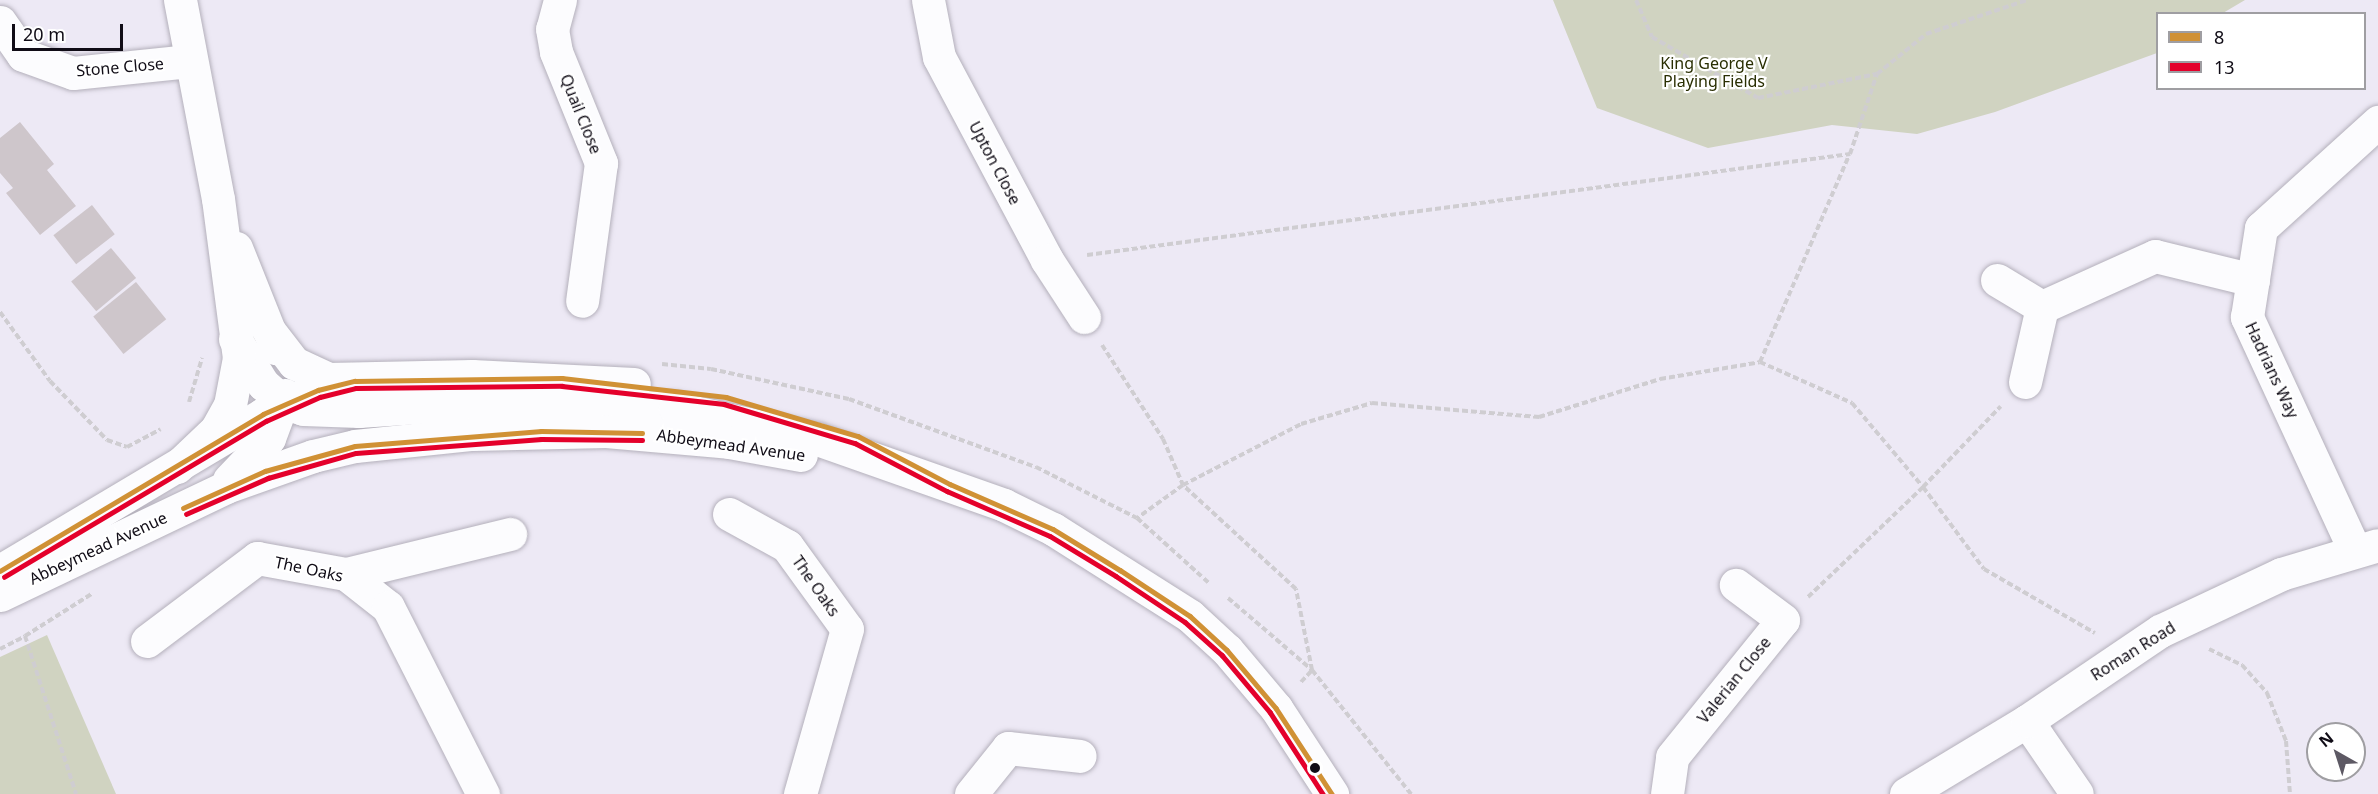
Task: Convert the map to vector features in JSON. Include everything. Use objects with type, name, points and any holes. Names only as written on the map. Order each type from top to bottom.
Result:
[{"type":"street","points":[[180,0],[189,61],[218,199],[235,339]]},
{"type":"street","name":"Quail Close","points":[[560,0],[552,29],[556,52],[601,164],[582,301]]},
{"type":"street","name":"Upton Close","points":[[928,0],[939,57],[1047,260],[1083,317]]},
{"type":"street","name":"Stone Close","points":[[0,22],[22,55],[73,73],[189,61]]},
{"type":"street","name":"Hadrians Way","points":[[2367,548],[2247,317],[2261,228],[2378,122]]},
{"type":"street","points":[[218,199],[267,328]]},
{"type":"street","points":[[2042,307],[2155,256],[2253,280]]},
{"type":"street","points":[[1997,280],[2042,307]]},
{"type":"street","points":[[2025,382],[2042,307]]},
{"type":"street","name":"Abbeymead Avenue","points":[[267,328],[294,363],[309,373],[328,379],[355,381],[562,378],[726,397],[858,436],[950,484],[1053,529],[1190,616],[1227,650],[1276,708],[1332,794]]},
{"type":"street","name":"Abbeymead Avenue","points":[[196,501],[249,463],[270,438],[285,402],[283,369],[267,328]]},
{"type":"street","name":"Abbeymead Avenue","points":[[235,339],[263,384],[285,402],[331,411],[491,402],[675,408],[817,439],[950,484]]},
{"type":"street","name":"Abbeymead Avenue","points":[[177,467],[210,437],[230,405],[238,380],[235,339]]},
{"type":"street","name":"Abbeymead Avenue","points":[[0,571],[285,402],[355,381]]},
{"type":"street","name":"Abbeymead Avenue","points":[[0,595],[196,501],[265,471],[355,446],[541,431],[606,431],[729,442],[950,484]]},
{"type":"street","name":"The Oaks","points":[[729,514],[787,546],[847,630],[800,794]]},
{"type":"street","points":[[346,574],[510,534]]},
{"type":"street","name":"Roman Road","points":[[1906,794],[2027,721],[2160,631],[2281,574],[2367,548]]},
{"type":"street","name":"The Oaks","points":[[147,641],[256,558],[346,574],[388,607],[478,793]]},
{"type":"street","name":"Valerian Close","points":[[1667,794],[1672,757],[1783,620],[1736,585]]},
{"type":"street","points":[[2027,721],[2077,794]]},
{"type":"street","points":[[971,794],[1008,748],[1080,756]]},
{"type":"path","points":[[1635,0],[1652,37],[1758,98],[1877,74],[1926,34],[2027,0]]},
{"type":"path","points":[[1760,362],[1850,154],[1877,74]]},
{"type":"path","points":[[1047,260],[1850,154]]},
{"type":"path","points":[[0,312],[50,381],[94,429],[118,446]]},
{"type":"path","points":[[1083,317],[1163,439],[1184,485],[1296,589],[1312,670],[1276,708]]},
{"type":"path","points":[[1137,518],[1184,485],[1301,424],[1372,403],[1539,417],[1659,379],[1760,362],[1852,403],[1923,487],[1984,569],[2128,652]]},
{"type":"path","points":[[1783,620],[1923,487],[2025,382]]},
{"type":"path","points":[[0,649],[25,636],[95,591]]},
{"type":"path","points":[[2160,631],[2242,665],[2267,693],[2286,741],[2290,794]]},
{"type":"path","points":[[25,636],[76,794]]},
{"type":"green space","name":"King George V Playing Fields","points":[[1553,0],[2245,0],[2225,12],[2156,12],[2156,53],[1995,112],[1917,134],[1832,125],[1708,148],[1597,108]]},
{"type":"green space","points":[[47,635],[116,794],[0,794],[0,657]]},
{"type":"building","points":[[20,122],[54,164],[47,170],[76,206],[40,235],[6,193],[13,188],[0,173],[0,138]]},
{"type":"building","points":[[92,205],[115,234],[76,264],[53,235]]},
{"type":"building","points":[[111,248],[136,278],[96,311],[71,281]]},
{"type":"building","points":[[136,282],[166,319],[123,354],[93,317]]},
{"type":"transit line","name":"8","points":[[0,571],[263,414],[318,390],[355,381],[562,378],[726,397],[858,436],[950,484],[1053,529],[1120,570],[1190,616],[1227,650],[1276,708],[1332,794]]},
{"type":"transit line","name":"13","points":[[4,577],[266,421],[320,397],[356,388],[562,386],[724,404],[855,443],[947,491],[1050,536],[1116,576],[1185,622],[1222,655],[1270,712],[1323,794]]},
{"type":"transit line","name":"8","points":[[183,508],[265,471],[355,446],[541,431],[642,433]]},
{"type":"transit line","name":"13","points":[[186,514],[268,478],[356,453],[541,439],[642,440]]}]
